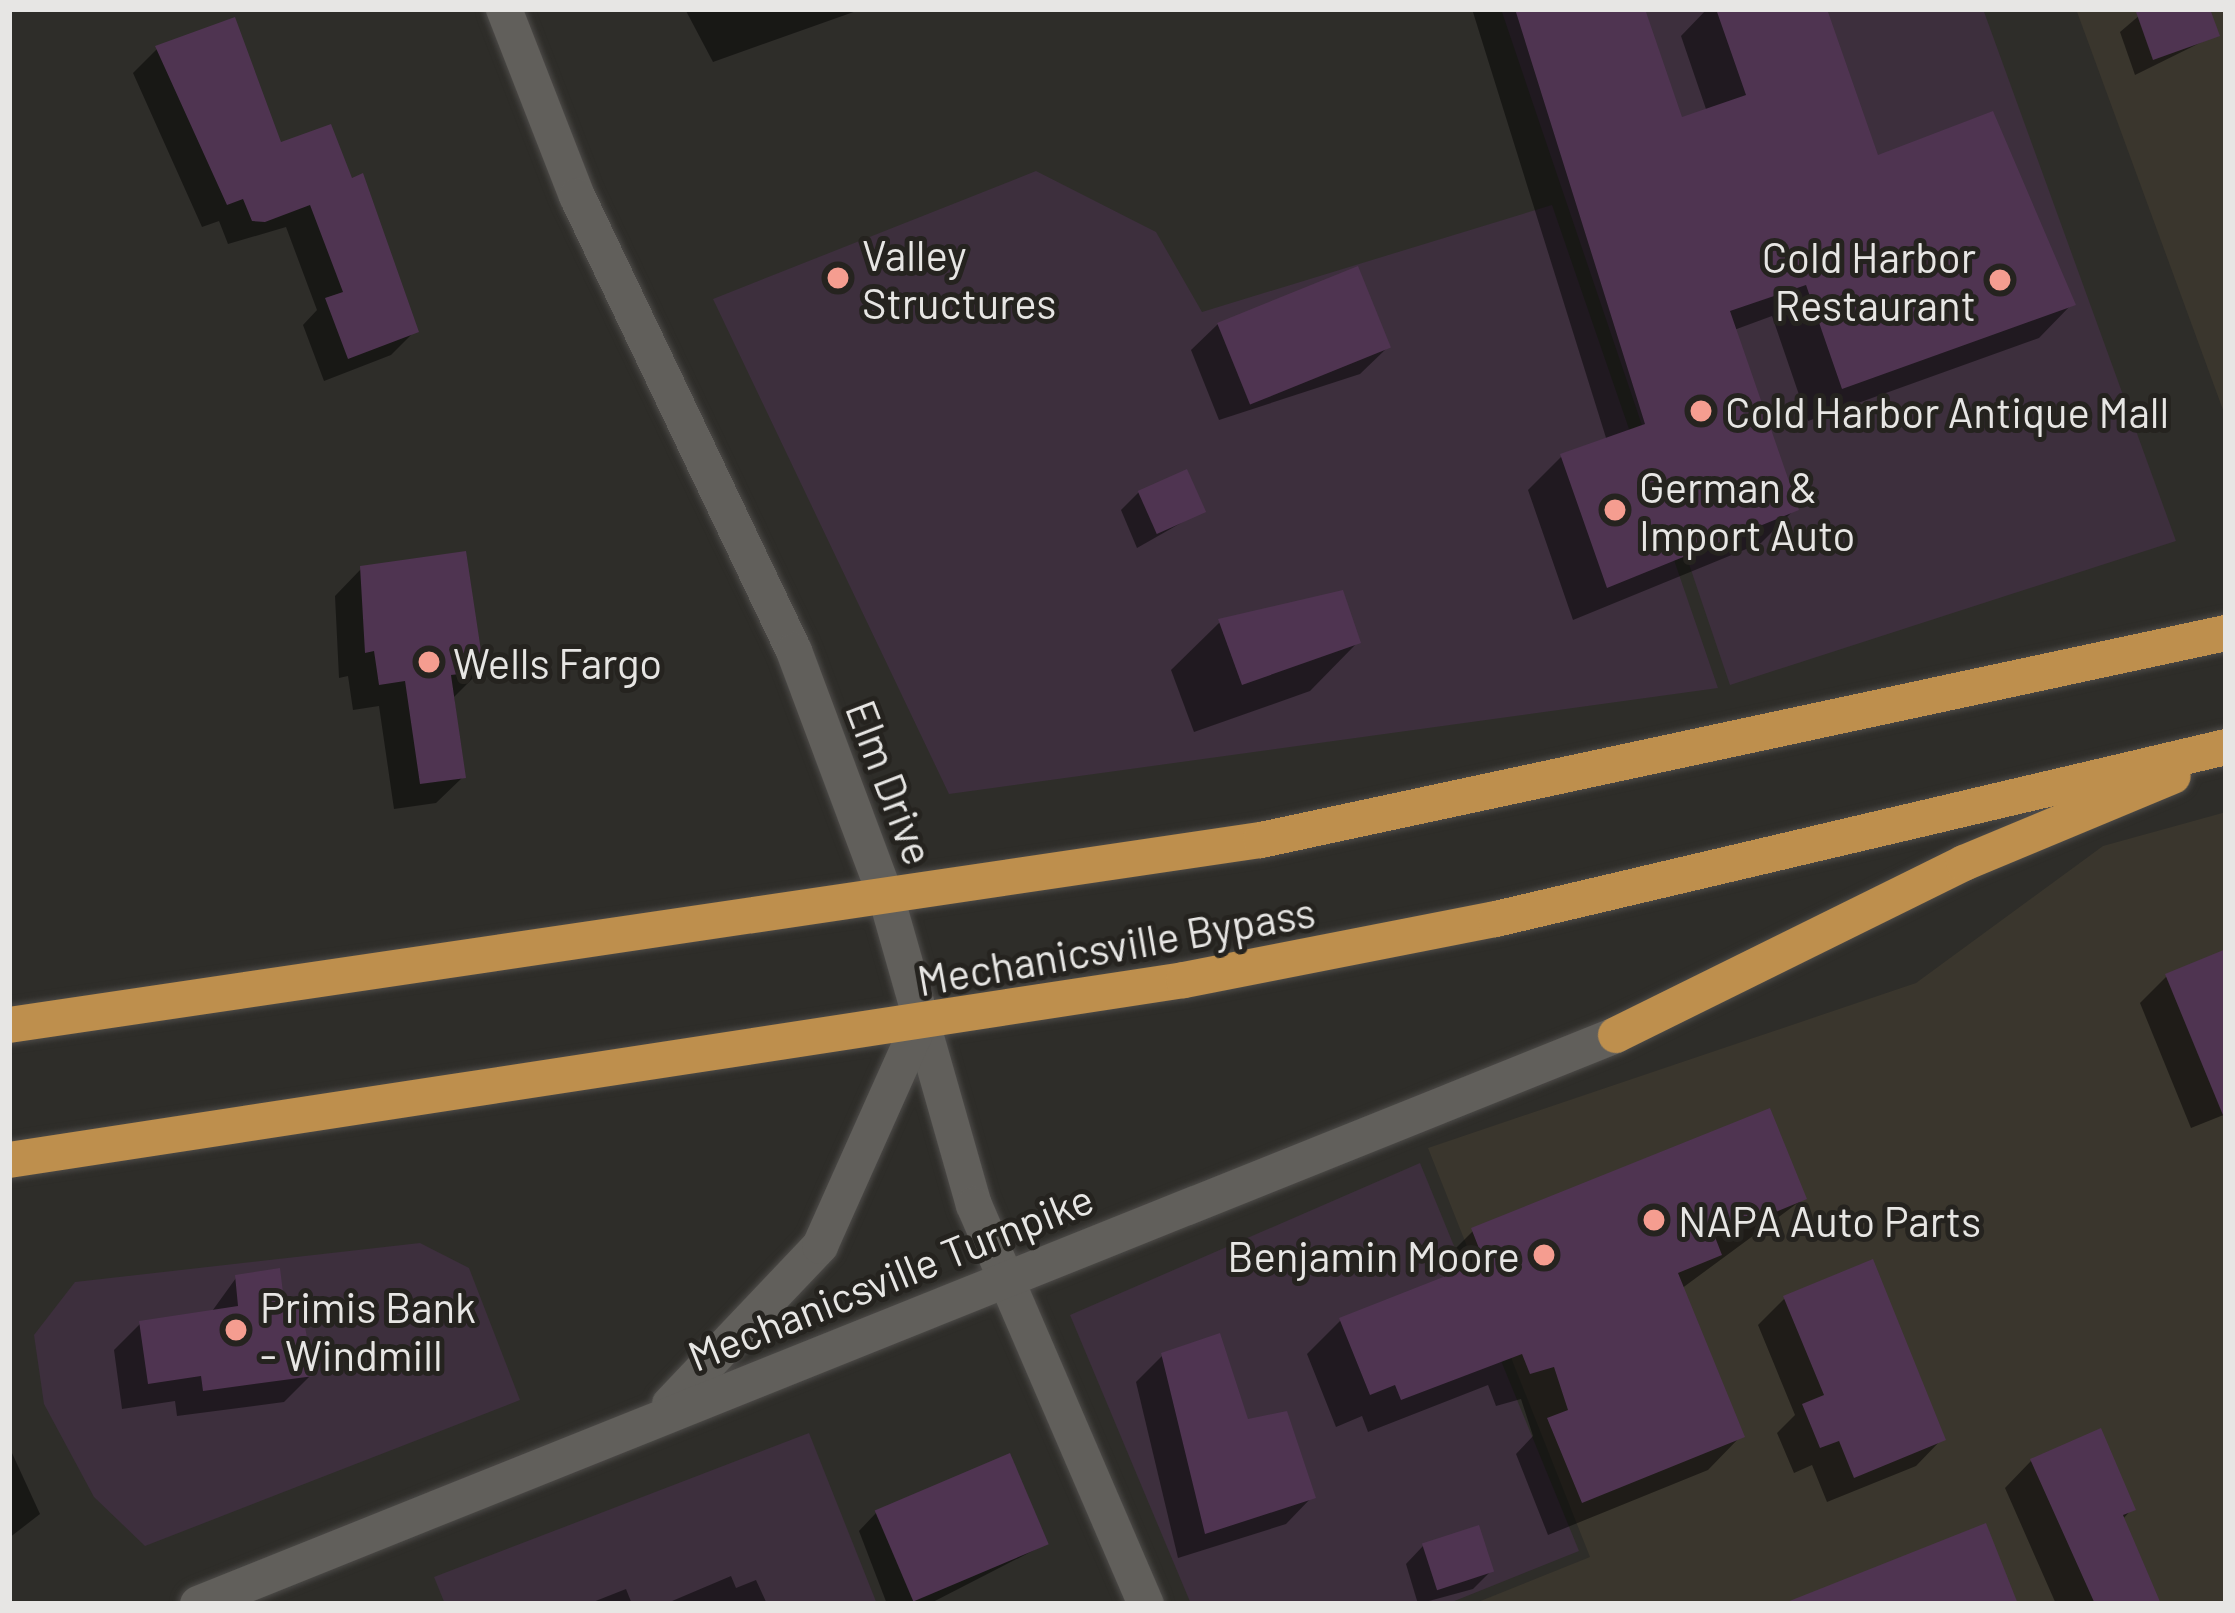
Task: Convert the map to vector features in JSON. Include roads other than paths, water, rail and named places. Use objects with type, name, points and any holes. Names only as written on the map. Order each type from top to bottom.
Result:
[{"type":"highway","name":"Mechanicsville Bypass","points":[[9,1025],[887,900],[1454,803],[2224,633]]},
{"type":"highway","name":"Mechanicsville Bypass","points":[[9,1160],[919,1027],[1496,919],[2226,750]]},
{"type":"highway","points":[[1616,1035],[1964,863],[2226,750]]},
{"type":"main road","name":"Elm Drive","points":[[504,9],[577,196],[794,651],[887,900],[919,1027],[1006,1280],[1146,1604]]},
{"type":"main road","points":[[657,1417],[820,1246],[919,1027]]},
{"type":"main road","name":"Mechanicsville Turnpike","points":[[198,1604],[1616,1035]]},
{"type":"place","name":"Valley Structures","points":[[838,278]]},
{"type":"place","name":"Cold Harbor Restaurant","points":[[2000,280]]},
{"type":"place","name":"Cold Harbor Antique Mall","points":[[1701,411]]},
{"type":"place","name":"German & Import Auto","points":[[1615,510]]},
{"type":"place","name":"Wells Fargo","points":[[429,662]]},
{"type":"place","name":"NAPA Auto Parts","points":[[1654,1220]]},
{"type":"place","name":"Benjamin Moore","points":[[1544,1255]]},
{"type":"place","name":"Primis Bank - Windmill","points":[[236,1330]]}]
